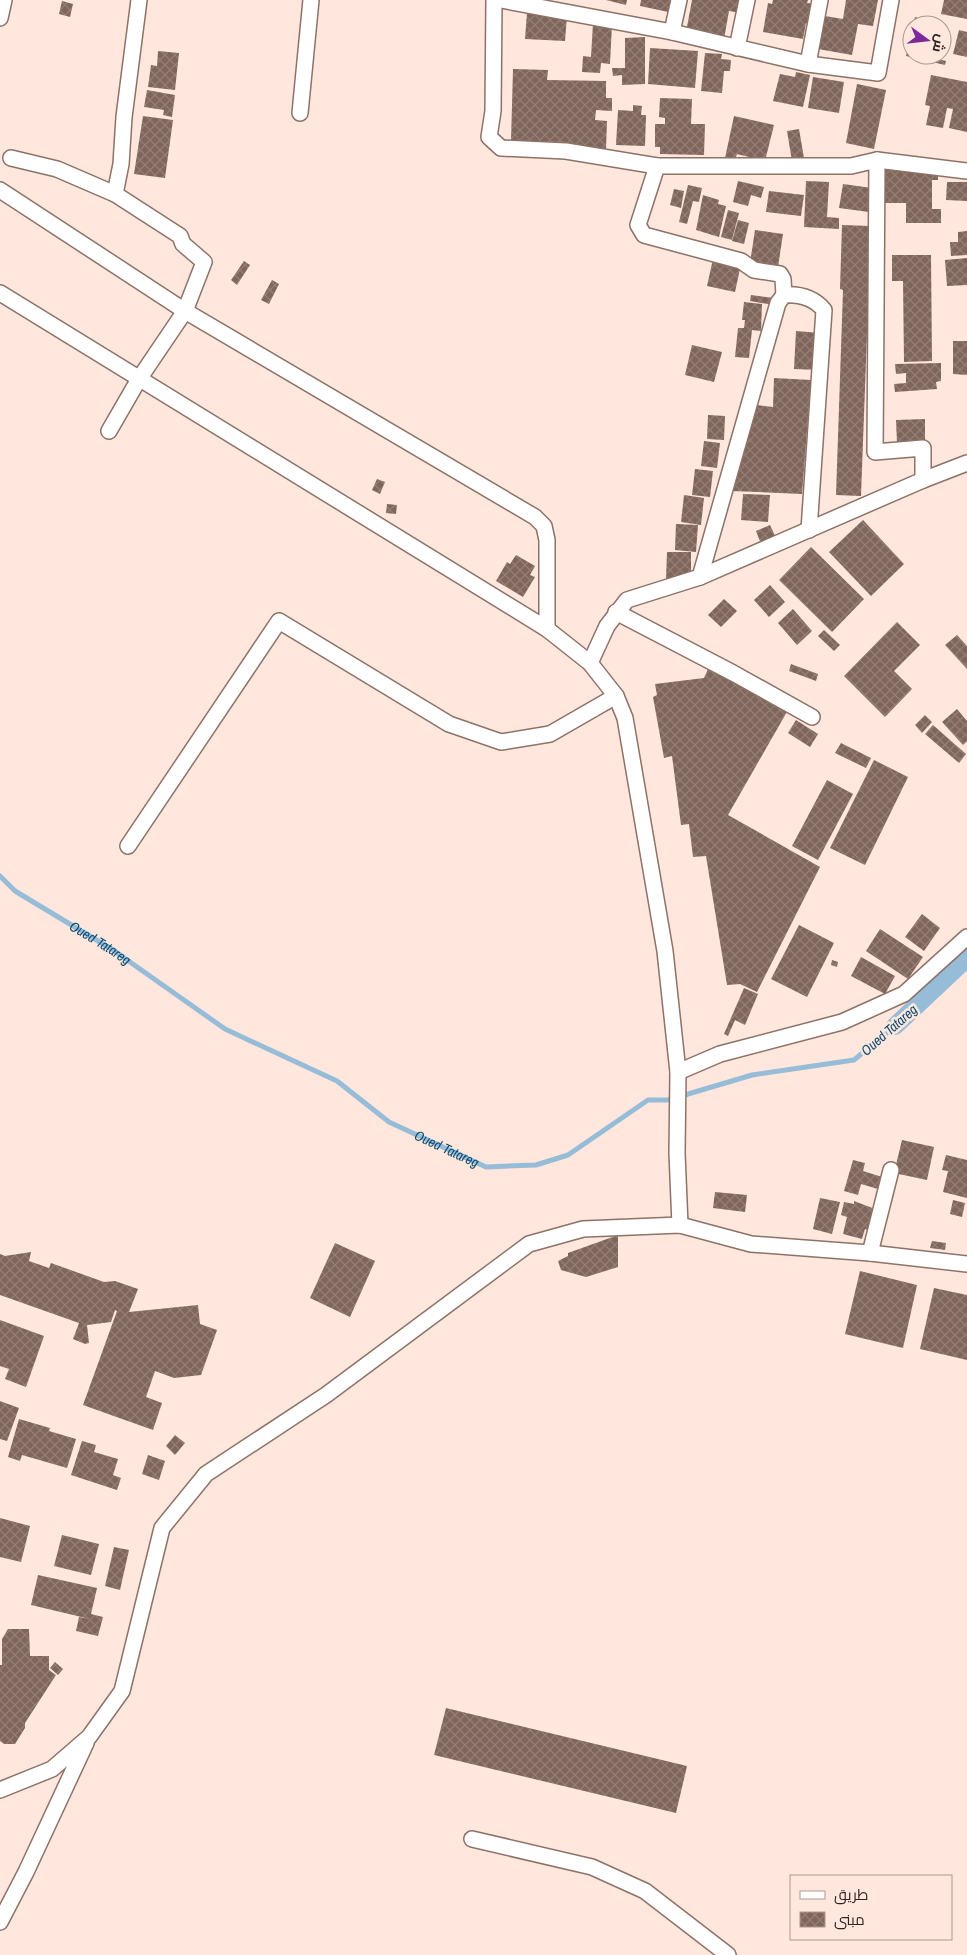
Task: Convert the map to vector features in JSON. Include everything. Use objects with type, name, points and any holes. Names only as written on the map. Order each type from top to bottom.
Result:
[{"type":"street","points":[[0,18],[4,0]]},
{"type":"street","points":[[115,194],[121,164],[124,117],[139,0]]},
{"type":"street","points":[[300,113],[312,0]]},
{"type":"street","points":[[494,0],[493,111],[489,137],[501,148],[566,151],[657,166],[851,166],[877,160],[967,171]]},
{"type":"street","points":[[501,0],[672,32],[808,64],[878,74],[891,0]]},
{"type":"street","points":[[672,32],[679,0]]},
{"type":"street","points":[[737,48],[747,0]]},
{"type":"street","points":[[808,64],[820,0]]},
{"type":"street","points":[[11,158],[57,168],[115,194],[180,236],[183,244],[204,262],[186,312],[139,379],[109,431]]},
{"type":"street","points":[[877,160],[875,452],[923,448],[923,480]]},
{"type":"street","points":[[657,166],[638,225],[644,235],[741,261],[754,270],[780,274],[783,279],[784,295],[778,303],[700,577]]},
{"type":"street","points":[[0,190],[186,312],[535,517],[544,526],[547,540],[547,629]]},
{"type":"street","points":[[0,293],[547,629],[590,663],[616,696],[625,718],[665,951],[678,1072],[677,1153],[680,1225]]},
{"type":"street","points":[[784,295],[792,294],[809,298],[817,302],[824,310],[809,530]]},
{"type":"street","points":[[590,663],[607,626],[627,600],[700,577],[923,480],[967,463]]},
{"type":"street","points":[[616,612],[812,717]]},
{"type":"street","points":[[128,846],[280,621],[449,724],[501,742],[550,734],[616,696]]},
{"type":"street","points":[[678,1072],[720,1054],[842,1022],[904,994],[967,937]]},
{"type":"street","points":[[870,1253],[890,1170]]},
{"type":"street","points":[[0,1922],[26,1872],[89,1737],[122,1691],[162,1528],[206,1474],[326,1395],[529,1244],[583,1229],[680,1225],[751,1244],[870,1253],[967,1264]]},
{"type":"street","points":[[0,1790],[52,1769],[89,1737]]},
{"type":"street","points":[[472,1839],[592,1867],[645,1891],[728,1955]]},
{"type":"building","points":[[606,0],[627,0],[626,5]]},
{"type":"building","points":[[641,0],[675,0],[673,13],[640,6]]},
{"type":"building","points":[[692,0],[743,0],[741,13],[729,11],[724,39],[686,32]]},
{"type":"building","points":[[773,0],[808,0],[807,3],[817,4],[813,25],[806,23],[803,39],[763,32],[768,3],[772,4]]},
{"type":"building","points":[[846,0],[878,0],[873,26],[858,24],[852,55],[818,49],[825,16],[843,19]]},
{"type":"building","points":[[944,0],[967,0],[967,19],[941,14]]},
{"type":"building","points":[[62,1],[73,4],[70,17],[59,14]]},
{"type":"building","points":[[527,13],[567,16],[565,41],[525,39]]},
{"type":"building","points":[[593,23],[612,24],[610,64],[601,63],[600,73],[582,72],[583,56],[591,57]]},
{"type":"building","points":[[959,30],[967,32],[967,57],[953,54]]},
{"type":"building","points":[[645,37],[645,84],[622,85],[622,75],[613,76],[612,68],[625,68],[625,38]]},
{"type":"building","points":[[650,48],[698,51],[695,88],[648,84]]},
{"type":"building","points":[[158,51],[179,53],[175,90],[148,87],[151,65],[157,66]]},
{"type":"building","points":[[705,53],[722,54],[721,59],[731,60],[730,71],[724,71],[722,93],[701,91]]},
{"type":"building","points":[[513,69],[548,70],[547,80],[606,81],[606,98],[612,98],[612,111],[596,110],[595,120],[607,121],[606,149],[567,148],[567,142],[511,141]]},
{"type":"building","points":[[796,72],[810,75],[803,107],[773,101],[780,74],[795,77]]},
{"type":"building","points":[[931,75],[967,82],[967,132],[949,128],[953,109],[947,108],[943,128],[926,125],[930,106],[925,105]]},
{"type":"building","points":[[813,77],[844,82],[839,113],[808,108]]},
{"type":"building","points":[[857,84],[886,90],[874,149],[846,143]]},
{"type":"building","points":[[147,90],[175,95],[172,117],[163,115],[164,110],[144,107]]},
{"type":"building","points":[[660,98],[692,99],[691,124],[705,124],[704,155],[660,154],[660,147],[655,147],[655,124],[665,124],[665,118],[659,117]]},
{"type":"building","points":[[633,105],[642,106],[641,115],[646,115],[645,146],[616,145],[618,110],[633,111]]},
{"type":"building","points":[[143,116],[173,120],[165,178],[134,174]]},
{"type":"building","points":[[734,116],[774,125],[765,161],[737,154],[735,160],[725,158]]},
{"type":"building","points":[[799,129],[804,158],[792,161],[787,131]]},
{"type":"building","points":[[884,170],[938,170],[938,180],[932,180],[932,209],[941,209],[941,223],[906,223],[906,203],[884,203]]},
{"type":"building","points":[[738,181],[764,187],[761,198],[751,195],[748,206],[733,202]]},
{"type":"building","points":[[806,181],[829,182],[827,217],[839,218],[839,229],[804,227]]},
{"type":"building","points":[[947,182],[967,182],[967,201],[946,200]]},
{"type":"building","points":[[843,184],[872,188],[869,212],[839,208]]},
{"type":"building","points":[[688,185],[702,188],[699,202],[693,201],[687,224],[679,222]]},
{"type":"building","points":[[674,189],[684,191],[681,208],[670,205]]},
{"type":"building","points":[[769,191],[804,195],[801,216],[766,212]]},
{"type":"building","points":[[703,195],[719,200],[718,204],[726,206],[719,237],[696,230]]},
{"type":"building","points":[[728,210],[739,213],[732,240],[721,237]]},
{"type":"building","points":[[738,220],[749,223],[744,244],[732,241]]},
{"type":"building","points":[[842,225],[871,226],[861,496],[836,495],[843,290],[840,289]]},
{"type":"building","points":[[755,230],[783,234],[778,267],[750,263]]},
{"type":"building","points":[[967,231],[967,255],[951,256],[950,242],[958,242],[958,232]]},
{"type":"building","points":[[892,255],[931,255],[932,361],[904,362],[903,281],[892,281]]},
{"type":"building","points":[[967,258],[967,285],[947,286],[945,260]]},
{"type":"building","points":[[713,259],[741,264],[735,292],[707,286]]},
{"type":"building","points":[[244,261],[250,265],[237,285],[231,280]]},
{"type":"building","points":[[272,280],[279,284],[269,304],[261,300]]},
{"type":"building","points":[[751,295],[774,298],[773,305],[750,301]]},
{"type":"building","points":[[744,302],[762,304],[761,331],[752,330],[749,358],[735,357],[738,328],[744,328],[745,320],[742,320]]},
{"type":"building","points":[[796,331],[820,333],[819,370],[794,369]]},
{"type":"building","points":[[953,341],[967,341],[967,375],[953,374]]},
{"type":"building","points":[[692,345],[722,352],[714,382],[685,375]]},
{"type":"building","points":[[941,363],[941,381],[936,382],[937,389],[895,392],[894,384],[906,383],[906,373],[896,374],[895,364]]},
{"type":"building","points":[[774,378],[811,380],[802,494],[732,491],[757,405],[773,407]]},
{"type":"building","points":[[708,415],[725,416],[724,440],[707,439]]},
{"type":"building","points":[[925,419],[925,442],[897,443],[896,420]]},
{"type":"building","points":[[704,441],[720,443],[717,468],[701,466]]},
{"type":"building","points":[[695,469],[713,471],[710,497],[692,495]]},
{"type":"building","points":[[377,479],[385,482],[380,494],[372,490]]},
{"type":"building","points":[[743,494],[770,495],[768,522],[741,520]]},
{"type":"building","points":[[684,495],[704,498],[701,525],[681,522]]},
{"type":"building","points":[[387,504],[397,505],[396,514],[386,513]]},
{"type":"building","points":[[863,520],[904,564],[871,596],[829,552]]},
{"type":"building","points":[[676,524],[698,525],[696,552],[675,550]]},
{"type":"building","points":[[770,525],[776,538],[761,544],[756,531]]},
{"type":"building","points":[[811,547],[864,599],[832,632],[779,580]]},
{"type":"building","points":[[667,552],[691,552],[691,579],[666,579]]},
{"type":"building","points":[[516,555],[535,566],[530,575],[535,577],[523,597],[496,581],[507,562],[510,564]]},
{"type":"building","points":[[770,585],[785,602],[769,617],[754,600]]},
{"type":"building","points":[[724,599],[737,611],[721,627],[708,615]]},
{"type":"building","points":[[793,609],[812,631],[797,645],[778,623]]},
{"type":"building","points":[[897,622],[920,645],[894,671],[912,689],[885,717],[844,676]]},
{"type":"building","points":[[824,630],[840,645],[834,651],[818,636]]},
{"type":"building","points":[[957,635],[967,646],[967,669],[945,645]]},
{"type":"building","points":[[791,664],[818,674],[816,681],[789,671]]},
{"type":"building","points":[[709,667],[788,710],[728,815],[820,867],[757,992],[740,984],[727,985],[706,856],[693,857],[689,824],[681,825],[672,756],[664,758],[653,697],[657,695],[655,684],[704,678]]},
{"type":"building","points":[[957,709],[967,721],[967,741],[963,745],[942,722]]},
{"type":"building","points":[[925,715],[932,722],[922,733],[915,725]]},
{"type":"building","points":[[796,720],[818,734],[810,747],[788,733]]},
{"type":"building","points":[[933,725],[966,754],[959,763],[925,734]]},
{"type":"building","points":[[841,743],[871,758],[866,768],[835,753]]},
{"type":"building","points":[[874,760],[908,777],[865,865],[830,848]]},
{"type":"building","points":[[827,780],[853,794],[818,860],[792,846]]},
{"type":"building","points":[[922,914],[940,928],[924,951],[905,937]]},
{"type":"building","points":[[799,925],[834,943],[807,997],[771,979]]},
{"type":"building","points":[[880,929],[923,957],[908,979],[866,951]]},
{"type":"building","points":[[861,957],[895,976],[885,994],[851,976]]},
{"type":"building","points":[[832,960],[838,962],[837,967],[831,965]]},
{"type":"building","points":[[744,988],[758,994],[745,1025],[735,1020],[728,1036],[724,1034]]},
{"type":"building","points":[[902,1140],[934,1147],[927,1180],[894,1173]]},
{"type":"building","points":[[946,1155],[967,1160],[967,1198],[943,1192],[948,1171],[942,1170]]},
{"type":"building","points":[[853,1160],[865,1163],[863,1171],[882,1177],[878,1189],[861,1184],[858,1195],[844,1191]]},
{"type":"building","points":[[715,1192],[747,1195],[745,1212],[713,1208]]},
{"type":"building","points":[[820,1198],[840,1202],[832,1234],[813,1229]]},
{"type":"building","points":[[953,1200],[965,1203],[962,1217],[950,1214]]},
{"type":"building","points":[[854,1201],[875,1209],[870,1231],[865,1229],[862,1239],[843,1234],[847,1217],[841,1215],[844,1202],[854,1204]]},
{"type":"building","points":[[618,1235],[618,1267],[586,1277],[561,1270],[558,1261],[568,1256],[568,1253]]},
{"type":"building","points":[[932,1241],[946,1243],[945,1250],[930,1248]]},
{"type":"building","points":[[335,1243],[375,1261],[350,1317],[310,1298]]},
{"type":"building","points":[[31,1252],[29,1261],[49,1268],[51,1263],[104,1282],[115,1281],[138,1289],[129,1312],[198,1305],[200,1324],[217,1330],[201,1375],[174,1378],[155,1371],[146,1397],[162,1403],[153,1430],[83,1405],[117,1311],[115,1310],[111,1322],[87,1325],[89,1343],[85,1344],[73,1339],[79,1323],[0,1295],[0,1254],[5,1256]]},
{"type":"building","points":[[860,1271],[917,1285],[903,1348],[845,1334]]},
{"type":"building","points":[[934,1288],[967,1295],[967,1360],[920,1349]]},
{"type":"building","points":[[0,1320],[44,1336],[26,1387],[5,1379],[9,1369],[0,1366]]},
{"type":"building","points":[[0,1401],[19,1408],[7,1441],[0,1439]]},
{"type":"building","points":[[19,1419],[50,1428],[49,1431],[76,1439],[67,1468],[22,1455],[20,1461],[8,1457]]},
{"type":"building","points":[[175,1435],[185,1443],[175,1455],[166,1446]]},
{"type":"building","points":[[82,1441],[96,1445],[94,1452],[118,1459],[113,1475],[121,1478],[117,1490],[71,1475]]},
{"type":"building","points":[[148,1455],[165,1461],[159,1480],[142,1474]]},
{"type":"building","points":[[0,1518],[30,1526],[21,1562],[0,1557]]},
{"type":"building","points":[[62,1535],[99,1544],[91,1575],[54,1566]]},
{"type":"building","points":[[114,1547],[129,1550],[120,1590],[105,1586]]},
{"type":"building","points":[[38,1575],[97,1588],[91,1614],[103,1617],[98,1636],[76,1631],[79,1617],[90,1619],[31,1605]]},
{"type":"building","points":[[8,1629],[29,1629],[30,1656],[49,1656],[49,1670],[56,1675],[25,1723],[25,1728],[15,1744],[4,1744],[0,1741],[0,1665],[2,1665],[2,1639]]},
{"type":"building","points":[[55,1662],[63,1669],[58,1675],[50,1668]]},
{"type":"building","points":[[446,1708],[687,1766],[676,1813],[434,1755]]},
{"type":"waterway","name":"Oued Tatareg","points":[[0,876],[15,891],[113,950],[225,1029],[337,1081],[389,1122],[486,1167],[536,1165],[568,1155],[648,1100],[668,1100],[752,1075],[854,1060],[895,1026]]},
{"type":"waterway","name":"Oued Tatareg","points":[[895,1026],[967,958]]}]
